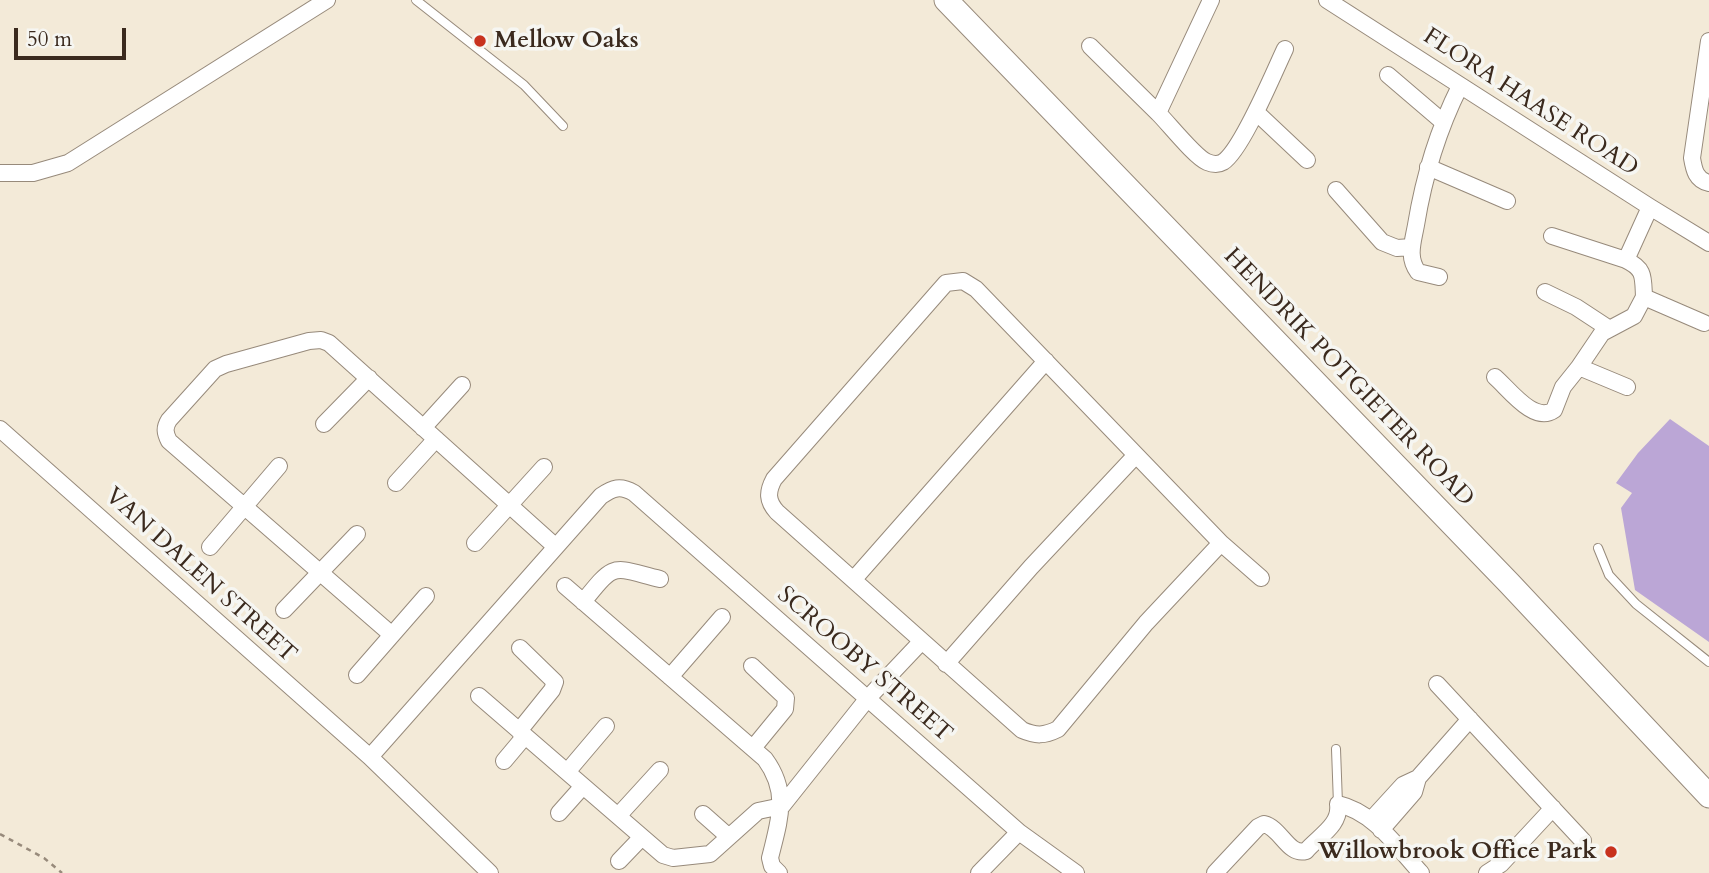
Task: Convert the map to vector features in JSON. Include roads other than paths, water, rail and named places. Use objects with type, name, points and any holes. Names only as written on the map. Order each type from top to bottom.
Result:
[{"type":"main road","name":"HENDRIK POTGIETER ROAD","points":[[946,0],[1509,583],[1709,796]]},
{"type":"street","points":[[0,173],[33,173],[68,163],[327,0]]},
{"type":"street","points":[[1158,113],[1211,0]]},
{"type":"street","name":"FLORA HAASE ROAD","points":[[1327,0],[1709,243]]},
{"type":"street","points":[[1709,41],[1692,158],[1694,171],[1699,178],[1709,183]]},
{"type":"street","points":[[1090,46],[1203,160],[1216,164],[1229,155],[1256,112],[1285,49]]},
{"type":"street","points":[[1388,75],[1443,122]]},
{"type":"street","points":[[1439,276],[1418,272],[1411,258],[1412,247],[1428,167],[1443,122],[1460,86]]},
{"type":"street","points":[[1256,112],[1307,160]]},
{"type":"street","points":[[1428,167],[1507,201]]},
{"type":"street","points":[[1336,190],[1382,243],[1396,248],[1412,247]]},
{"type":"street","points":[[1626,260],[1650,207]]},
{"type":"street","points":[[1495,377],[1531,410],[1547,413],[1554,410],[1563,387],[1602,333],[1634,316],[1644,297],[1641,270],[1637,265],[1552,236]]},
{"type":"street","points":[[1221,543],[1146,623],[1058,729],[1046,735],[1034,735],[1022,730],[777,512],[770,504],[770,486],[946,283],[963,281],[971,285],[1046,361],[1221,543],[1261,578]]},
{"type":"street","points":[[1545,292],[1576,307],[1608,328]]},
{"type":"street","points":[[1644,297],[1704,323]]},
{"type":"street","points":[[370,757],[556,547],[337,349],[321,340],[226,363],[215,369],[169,420],[165,426],[165,435],[392,635]]},
{"type":"street","points":[[854,579],[1046,361]]},
{"type":"street","points":[[1579,367],[1627,387]]},
{"type":"street","points":[[324,424],[369,378]]},
{"type":"street","points":[[423,428],[462,385]]},
{"type":"street","name":"VAN DALEN STREET","points":[[0,429],[370,757],[490,873]]},
{"type":"street","points":[[396,482],[436,439]]},
{"type":"street","points":[[946,663],[1136,455]]},
{"type":"street","points":[[210,547],[279,466]]},
{"type":"street","points":[[475,543],[544,467]]},
{"type":"street","name":"SCROOBY STREET","points":[[556,547],[601,496],[613,488],[624,487],[634,493],[1019,832],[1076,873]]},
{"type":"street","points":[[284,610],[357,534]]},
{"type":"street","points":[[583,602],[605,575],[614,570],[660,579]]},
{"type":"street","points":[[565,586],[765,759],[775,775],[782,806]]},
{"type":"street","points":[[357,675],[426,596]]},
{"type":"street","points":[[670,677],[722,617]]},
{"type":"street","points":[[779,873],[772,866],[770,858],[782,806],[868,698],[921,642]]},
{"type":"street","points":[[504,761],[555,682],[520,648]]},
{"type":"street","points":[[752,666],[787,702],[785,709],[753,748]]},
{"type":"street","points":[[1437,684],[1583,841]]},
{"type":"street","points":[[479,696],[663,855],[673,858],[705,856],[758,811],[782,806]]},
{"type":"street","points":[[1376,825],[1403,785],[1418,778],[1470,719]]},
{"type":"street","points":[[567,772],[606,726]]},
{"type":"street","points":[[618,816],[660,770]]},
{"type":"street","points":[[559,813],[583,786]]},
{"type":"street","points":[[1215,873],[1258,827],[1264,824],[1274,829],[1295,851],[1306,851],[1336,821],[1338,804],[1356,809],[1376,825],[1422,873]]},
{"type":"street","points":[[1496,870],[1553,808]]},
{"type":"street","points":[[703,814],[729,837]]},
{"type":"street","points":[[979,873],[1019,832]]},
{"type":"street","points":[[619,861],[642,837]]},
{"type":"street","points":[[1397,873],[1409,860]]},
{"type":"lane","points":[[416,0],[524,85],[563,126]]},
{"type":"lane","points":[[1598,548],[1609,575],[1636,604],[1709,662]]},
{"type":"lane","points":[[1336,749],[1338,804]]},
{"type":"place","name":"Mellow Oaks","points":[[480,41]]},
{"type":"place","name":"Willowbrook Office Park","points":[[1611,852]]}]
